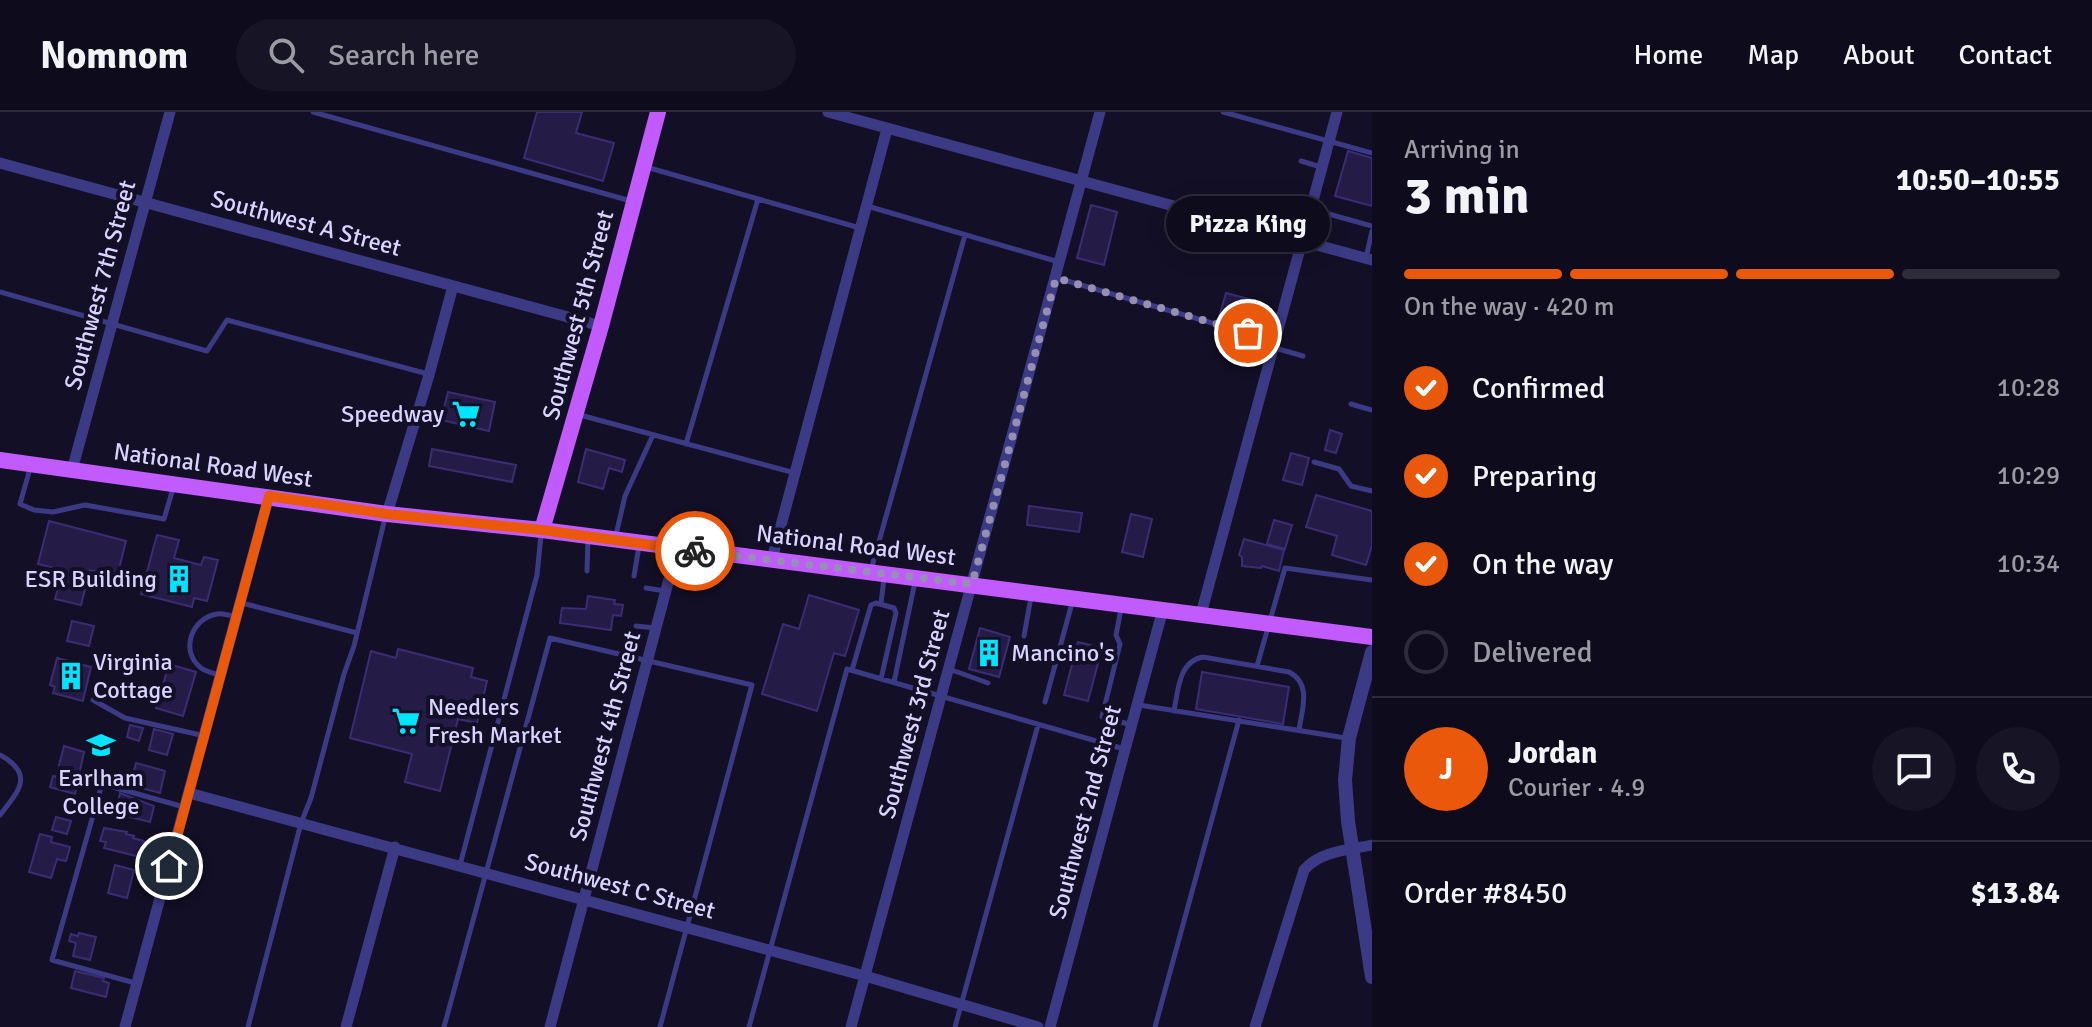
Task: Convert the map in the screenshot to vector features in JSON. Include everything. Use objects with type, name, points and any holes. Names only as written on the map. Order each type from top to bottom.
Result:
[{"type":"main road","name":"Southwest 5th Street","points":[[542,530],[658,112]]},
{"type":"main road","name":"National Road West","points":[[0,460],[387,514],[542,530],[1372,637]]},
{"type":"street","name":"Southwest 7th Street","points":[[72,470],[170,112]]},
{"type":"street","points":[[828,112],[1369,259]]},
{"type":"street","name":"Southwest 3rd Street","points":[[851,1027],[1100,112]]},
{"type":"street","points":[[1201,614],[1337,112]]},
{"type":"street","points":[[772,559],[887,129]]},
{"type":"street","name":"Southwest A Street","points":[[0,163],[601,326]]},
{"type":"street","points":[[387,514],[453,286]]},
{"type":"street","points":[[125,1027],[269,496]]},
{"type":"street","name":"Southwest 4th Street","points":[[550,1027],[677,549]]},
{"type":"street","name":"Southwest 2nd Street","points":[[1050,1027],[1163,609]]},
{"type":"street","points":[[1372,652],[1349,738],[1345,780],[1352,850],[1372,977]]},
{"type":"street","name":"Southwest C Street","points":[[189,793],[771,950],[1038,1027]]},
{"type":"street","points":[[1255,1027],[1304,870],[1319,858],[1372,845]]},
{"type":"street","points":[[346,1027],[395,847]]},
{"type":"lane","points":[[313,112],[634,202]]},
{"type":"lane","points":[[1223,112],[1372,153]]},
{"type":"lane","points":[[1301,161],[1322,167]]},
{"type":"lane","points":[[643,166],[861,228]]},
{"type":"lane","points":[[686,444],[758,199]]},
{"type":"lane","points":[[1290,200],[1372,229],[1369,259]]},
{"type":"lane","points":[[867,206],[1060,263]]},
{"type":"lane","points":[[881,604],[878,572],[965,235]]},
{"type":"lane","points":[[1056,278],[1274,344],[1303,356]]},
{"type":"lane","points":[[0,292],[207,351],[227,320],[429,375]]},
{"type":"lane","points":[[1351,404],[1372,410]]},
{"type":"lane","points":[[575,414],[795,473]]},
{"type":"lane","points":[[615,540],[625,496],[653,435]]},
{"type":"lane","points":[[1314,462],[1339,469],[1351,486],[1372,491]]},
{"type":"lane","points":[[31,464],[20,504],[43,511],[62,511],[85,505],[164,519],[174,484]]},
{"type":"lane","points":[[248,1027],[387,514]]},
{"type":"lane","points":[[460,865],[537,575],[542,530]]},
{"type":"lane","points":[[587,571],[588,536]]},
{"type":"lane","points":[[634,576],[639,544]]},
{"type":"lane","points":[[1257,666],[1285,568],[1372,580]]},
{"type":"lane","points":[[894,682],[916,577]]},
{"type":"lane","points":[[646,588],[666,591]]},
{"type":"lane","points":[[1024,636],[1032,592]]},
{"type":"lane","points":[[1045,702],[1073,597]]},
{"type":"lane","points":[[240,602],[357,633]]},
{"type":"lane","points":[[852,670],[870,608],[873,604],[894,608],[896,611],[881,679]]},
{"type":"lane","points":[[1122,604],[1116,635],[1120,644],[1102,717],[1132,725]]},
{"type":"lane","points":[[221,676],[201,668],[191,657],[191,636],[199,623],[214,615],[222,613],[237,617]]},
{"type":"lane","points":[[636,626],[657,628]]},
{"type":"lane","points":[[444,1027],[550,638],[752,685],[660,1027]]},
{"type":"lane","points":[[1174,711],[1183,672],[1194,659],[1203,657],[1297,676],[1303,684],[1304,696],[1299,730]]},
{"type":"lane","points":[[749,1027],[847,669],[1125,750]]},
{"type":"lane","points":[[949,669],[988,683]]},
{"type":"lane","points":[[93,700],[125,718],[205,736]]},
{"type":"lane","points":[[1138,704],[1349,738]]},
{"type":"lane","points":[[1155,1027],[1239,720]]},
{"type":"lane","points":[[955,1027],[1038,725]]},
{"type":"lane","points":[[0,755],[19,768],[22,775],[17,794],[0,815]]},
{"type":"lane","points":[[137,983],[52,960],[102,784],[185,807]]},
{"type":"lane","points":[[0,800],[8,805]]},
{"type":"building","points":[[537,112],[582,112],[576,133],[614,143],[603,181],[524,158]]},
{"type":"building","points":[[1348,151],[1372,158],[1372,206],[1335,196]]},
{"type":"building","points":[[1091,205],[1117,212],[1104,265],[1077,258]]},
{"type":"building","points":[[1226,293],[1260,302],[1253,330],[1218,320]]},
{"type":"building","points":[[448,392],[495,402],[489,431],[441,420]]},
{"type":"building","points":[[1330,430],[1342,434],[1336,453],[1325,450]]},
{"type":"building","points":[[432,449],[516,465],[512,482],[429,466]]},
{"type":"building","points":[[586,449],[625,460],[622,472],[609,468],[603,489],[578,482]]},
{"type":"building","points":[[1291,453],[1309,458],[1302,485],[1283,480]]},
{"type":"building","points":[[1316,495],[1372,511],[1372,545],[1366,565],[1332,555],[1337,536],[1306,527]]},
{"type":"building","points":[[1029,506],[1082,513],[1079,532],[1027,525]]},
{"type":"building","points":[[1131,514],[1152,519],[1143,557],[1122,552]]},
{"type":"building","points":[[1274,520],[1292,525],[1285,549],[1267,544]]},
{"type":"building","points":[[49,521],[126,541],[117,577],[90,570],[81,605],[55,599],[63,570],[38,564]]},
{"type":"building","name":"ESR Building","points":[[157,535],[179,540],[174,558],[201,565],[204,557],[218,560],[207,601],[194,598],[192,607],[141,594]]},
{"type":"building","points":[[1244,539],[1284,550],[1279,571],[1262,566],[1242,566],[1239,555]]},
{"type":"building","points":[[809,595],[859,610],[845,656],[834,653],[817,711],[762,694],[783,624],[799,629]]},
{"type":"building","points":[[588,596],[615,600],[614,604],[623,605],[621,616],[613,615],[611,630],[560,623],[562,608],[586,609]]},
{"type":"building","points":[[72,621],[94,626],[89,646],[67,641]]},
{"type":"building","name":"Mancino's","points":[[980,628],[1010,637],[999,677],[969,669]]},
{"type":"building","points":[[1078,642],[1102,648],[1088,701],[1064,695]]},
{"type":"building","name":"Needlers Fresh Market","points":[[398,649],[473,668],[471,677],[487,681],[477,723],[458,719],[440,791],[405,782],[412,754],[350,738],[371,651],[396,658]]},
{"type":"building","name":"Virginia Cottage","points":[[57,658],[91,667],[83,701],[53,693],[55,687],[50,685]]},
{"type":"building","points":[[169,664],[196,672],[183,716],[156,708]]},
{"type":"building","points":[[1202,672],[1289,687],[1283,724],[1196,709]]},
{"type":"building","points":[[130,725],[143,728],[139,741],[127,737]]},
{"type":"building","points":[[154,729],[173,734],[167,755],[149,750]]},
{"type":"building","points":[[64,746],[84,752],[75,794],[50,787],[53,776],[56,777]]},
{"type":"building","points":[[136,763],[165,771],[160,793],[134,786]]},
{"type":"building","points":[[120,793],[154,806],[150,822],[126,816],[128,810],[117,807]]},
{"type":"building","points":[[56,817],[71,821],[67,834],[52,830]]},
{"type":"building","points":[[104,828],[127,832],[133,838],[144,841],[140,857],[104,848],[106,842],[100,841]]},
{"type":"building","points":[[40,834],[52,837],[51,842],[70,847],[66,861],[57,859],[51,878],[29,872]]},
{"type":"building","points":[[115,865],[134,870],[127,898],[108,893]]},
{"type":"building","points":[[79,933],[96,937],[90,960],[73,956],[76,943],[69,941],[71,934],[78,936]]},
{"type":"building","points":[[75,971],[104,978],[103,981],[109,983],[106,997],[71,988]]},
{"type":"way so far","points":[[695,551],[972,584],[1056,278],[1248,333]]},
{"type":"place","name":"Pizza King","points":[[1248,333]]},
{"type":"place","name":"Speedway","points":[[466,414]]},
{"type":"place","name":"ESR Building","points":[[179,579]]},
{"type":"place","name":"Mancino's","points":[[989,653]]},
{"type":"place","name":"Virginia Cottage","points":[[71,676]]},
{"type":"place","name":"Needlers Fresh Market","points":[[406,721]]},
{"type":"place","name":"Earlham College","points":[[101,745]]},
{"type":"route","points":[[169,866],[269,496],[387,514],[542,530],[695,551]]}]
